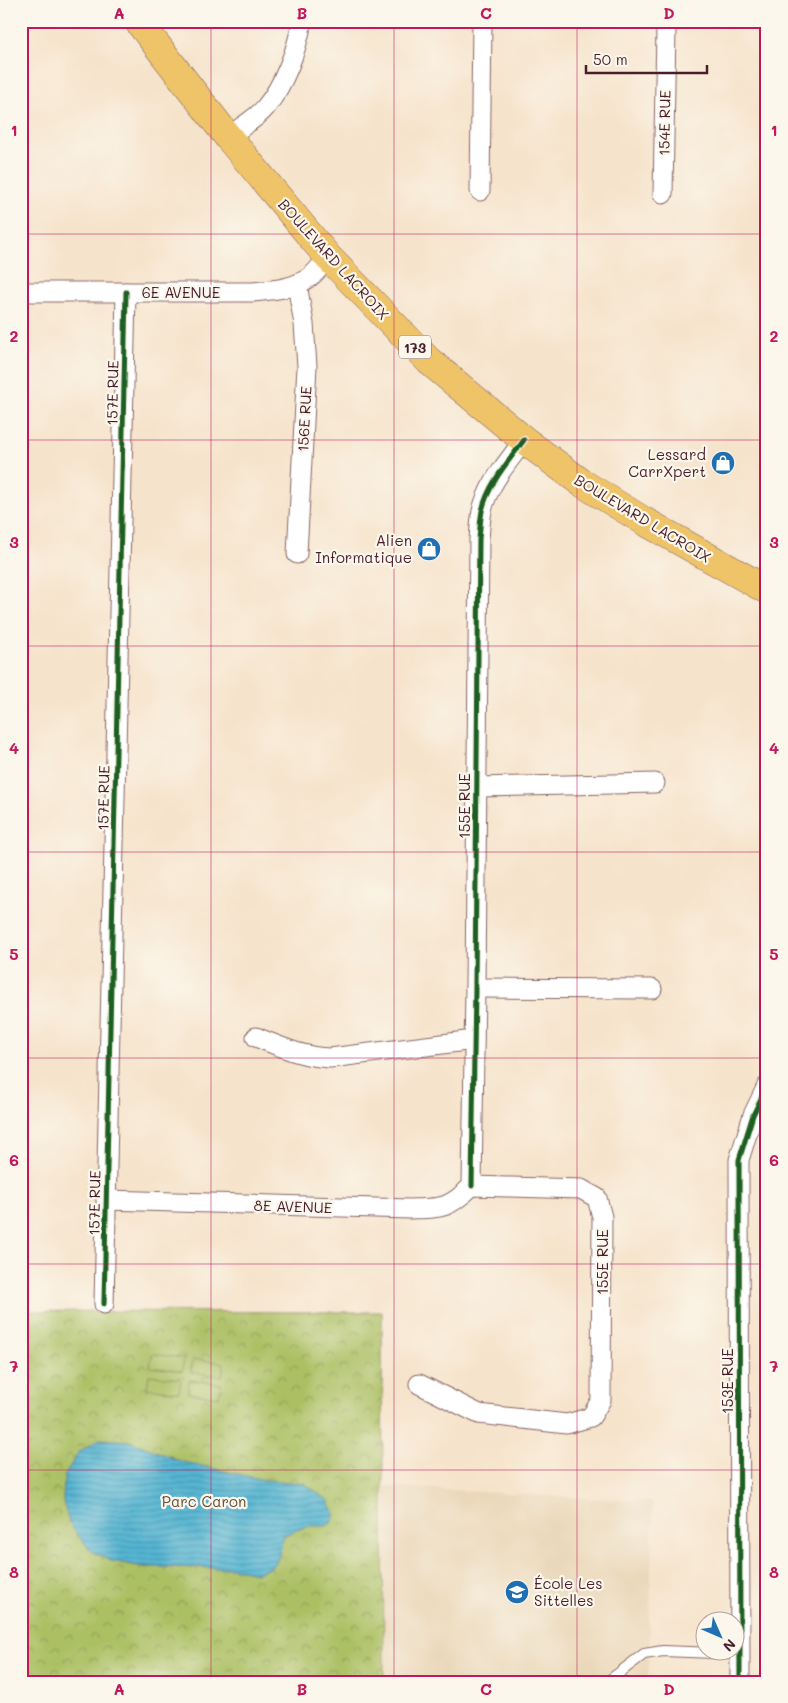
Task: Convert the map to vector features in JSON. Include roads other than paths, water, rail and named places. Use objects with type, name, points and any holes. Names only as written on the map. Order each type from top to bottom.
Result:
[{"type":"main road","name":"BOULEVARD LACROIX","points":[[138,21],[228,137],[328,257],[429,361],[524,440],[589,488],[652,526],[767,590]]},
{"type":"street","points":[[228,137],[264,109],[277,90],[299,38],[302,21]]},
{"type":"street","points":[[480,192],[482,21]]},
{"type":"street","name":"154E RUE","points":[[663,194],[666,28],[664,21]]},
{"type":"street","name":"6E AVENUE","points":[[21,292],[253,292],[277,290],[297,284],[312,276],[328,257]]},
{"type":"street","name":"156E RUE","points":[[297,284],[304,324],[307,366],[297,554]]},
{"type":"street","name":"157E RUE","points":[[104,1304],[126,292]]},
{"type":"street","name":"155E RUE","points":[[419,1384],[479,1414],[567,1424],[591,1417],[602,1400],[602,1217],[597,1198],[581,1189],[472,1186],[479,539],[482,511],[487,495],[494,481],[524,440]]},
{"type":"street","name":"155E RUE","points":[[477,787],[655,783]]},
{"type":"street","points":[[475,988],[652,989]]},
{"type":"street","points":[[256,1037],[295,1053],[330,1058],[474,1040]]},
{"type":"street","name":"153E RUE","points":[[740,1610],[739,1160],[753,1115],[767,1086]]},
{"type":"street","name":"8E AVENUE","points":[[106,1200],[410,1210],[450,1205],[472,1186]]},
{"type":"street","name":"153E RUE","points":[[740,1660],[740,1682]]},
{"type":"lane","points":[[607,1682],[644,1654],[664,1651],[696,1652]]},
{"type":"water","points":[[100,1439],[130,1441],[183,1462],[265,1480],[304,1483],[329,1501],[335,1514],[331,1523],[326,1526],[307,1526],[284,1535],[278,1558],[271,1567],[257,1573],[232,1568],[144,1567],[111,1561],[91,1551],[70,1525],[63,1502],[64,1477],[78,1453]]},
{"type":"place","name":"Lessard CarrXpert","points":[[723,463]]},
{"type":"place","name":"Alien Informatique","points":[[429,549]]},
{"type":"place","name":"École Les Sittelles","points":[[517,1592]]},
{"type":"park label","name":"Parc Caron","points":[[204,1501]]}]
